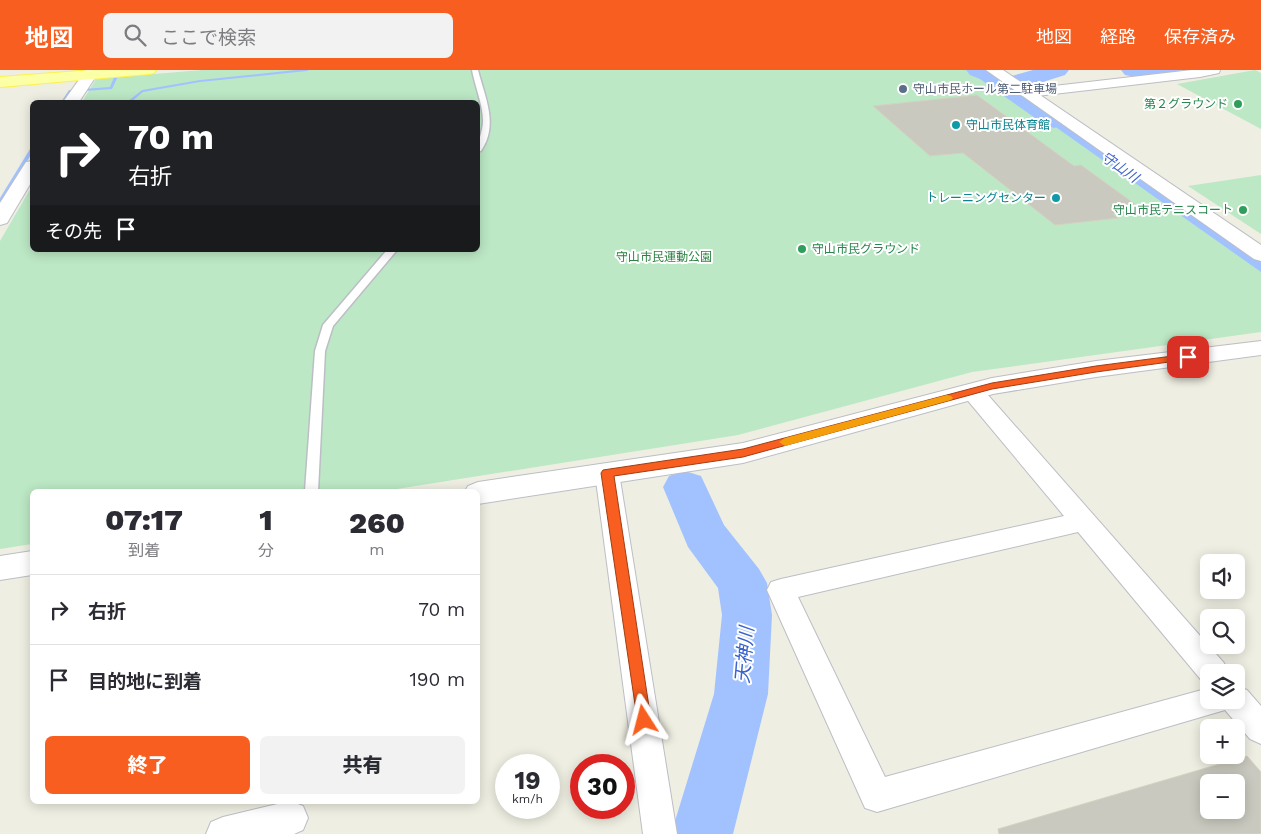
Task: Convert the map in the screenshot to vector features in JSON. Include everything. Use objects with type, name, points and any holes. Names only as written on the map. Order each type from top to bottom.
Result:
[{"type":"main road","points":[[0,72],[26,70]]},
{"type":"main road","points":[[0,82],[90,72],[149,70]]},
{"type":"street","points":[[993,70],[1261,255]]},
{"type":"street","points":[[1024,90],[1200,73],[1214,70]]},
{"type":"street","points":[[72,100],[90,72]]},
{"type":"street","points":[[0,220],[30,169]]},
{"type":"street","points":[[480,493],[743,453],[992,386],[1096,369],[1261,348]]},
{"type":"street","points":[[972,392],[1206,664]]},
{"type":"street","points":[[607,473],[660,834]]},
{"type":"street","points":[[1083,521],[781,590],[877,796],[1200,704]]},
{"type":"street","points":[[0,568],[30,563]]},
{"type":"street","points":[[1244,709],[1261,729]]},
{"type":"street","points":[[223,834],[291,818]]},
{"type":"lane","points":[[475,70],[487,119],[485,139],[480,146]]},
{"type":"lane","points":[[311,489],[320,351],[328,325],[390,252]]},
{"type":"green space","name":"守山市民運動公園","points":[[202,70],[979,70],[1261,258],[1261,332],[972,372],[738,435],[397,489],[30,489],[30,544],[0,549],[0,241],[30,189],[30,252],[480,252],[480,100],[83,100],[96,79]]},
{"type":"green space","name":"第２グラウンド","points":[[1255,70],[1261,73],[1261,129],[1177,84]]},
{"type":"green space","name":"守山市民テニスコート","points":[[1261,175],[1261,234],[1188,186]]},
{"type":"water","points":[[1011,86],[1261,260],[1261,272],[1002,89]]},
{"type":"building","points":[[977,95],[1074,166],[1081,165],[1143,210],[1113,214],[1118,218],[1055,225],[963,153],[930,156],[873,106]]},
{"type":"building","points":[[1247,756],[1261,772],[1261,834],[999,834],[998,829],[1220,764],[1245,764],[1245,757]]},
{"type":"waterway","points":[[64,100],[70,91],[111,88],[119,70]]},
{"type":"waterway","points":[[131,100],[142,91],[200,81],[307,70]]},
{"type":"waterway","name":"守山川","points":[[978,70],[988,74],[1005,86]]},
{"type":"waterway","points":[[1005,86],[1057,70]]},
{"type":"waterway","points":[[1133,70],[1169,70]]},
{"type":"waterway","name":"守山川","points":[[1005,86],[1054,120]]},
{"type":"waterway","points":[[0,202],[30,153]]},
{"type":"waterway","name":"天神川","points":[[685,487],[705,534],[742,583],[747,615],[741,694],[702,834]]},
{"type":"slow traffic","points":[[785,442],[947,398]]},
{"type":"place","name":"守山市民ホール第二駐車場","points":[[903,89]]},
{"type":"place","name":"第２グラウンド","points":[[1238,104]]},
{"type":"place","name":"守山市民体育館","points":[[956,125]]},
{"type":"place","name":"トレーニングセンター","points":[[1056,198]]},
{"type":"place","name":"守山市民テニスコート","points":[[1243,210]]},
{"type":"place","name":"守山市民グラウンド","points":[[802,249]]},
{"type":"route","points":[[644,720],[607,473],[743,453],[992,386],[1096,369],[1188,357]]}]
